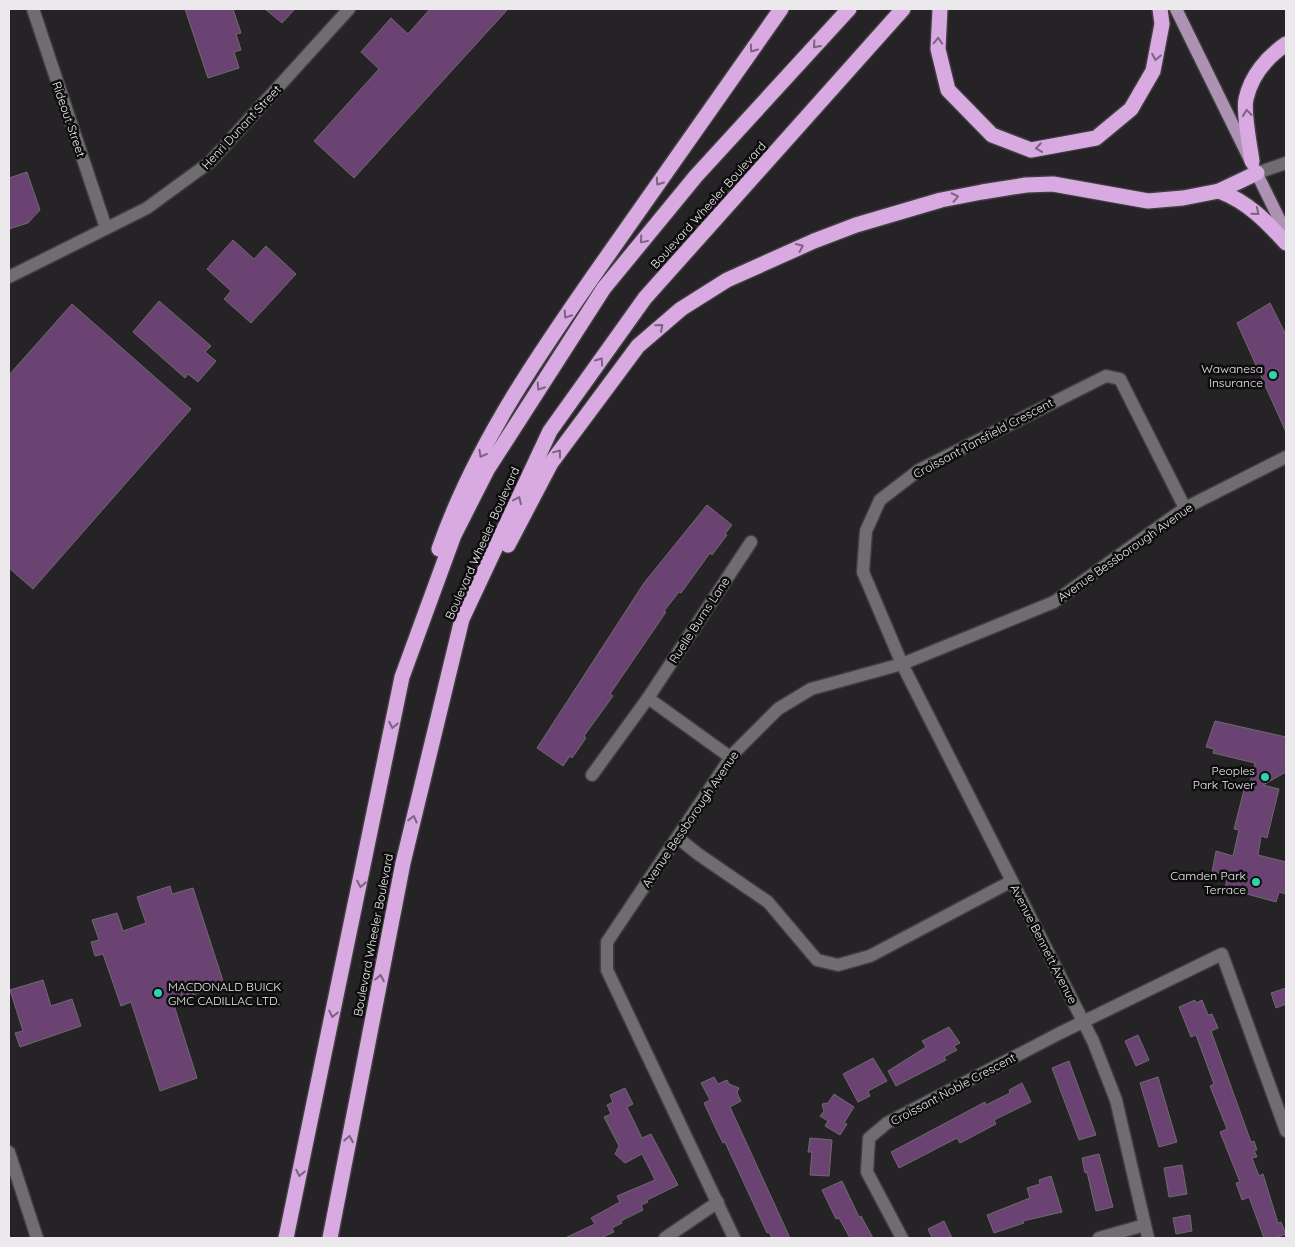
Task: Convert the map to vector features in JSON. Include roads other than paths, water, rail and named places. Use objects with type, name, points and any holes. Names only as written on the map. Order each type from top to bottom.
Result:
[{"type":"highway","points":[[402,677],[416,615],[450,518],[472,472],[518,389],[585,288],[781,9]]},
{"type":"highway","name":"Boulevard Wheeler Boulevard","points":[[286,1238],[402,677],[454,535],[487,470],[604,288],[696,176],[849,9]]},
{"type":"highway","name":"Boulevard Wheeler Boulevard","points":[[330,1238],[403,863],[462,619],[550,431],[645,298],[903,9]]},
{"type":"highway","points":[[940,9],[938,48],[948,90],[992,135],[1031,150],[1096,138],[1131,109],[1154,71],[1162,24],[1160,9]]},
{"type":"highway","points":[[450,668],[484,588],[551,463],[638,346],[681,309],[728,280],[856,225],[941,200],[1026,185],[1053,184],[1148,201],[1182,198],[1219,191],[1254,167],[1245,100],[1257,72],[1275,52],[1286,44]]},
{"type":"highway","points":[[1219,191],[1236,197],[1258,212],[1286,243]]},
{"type":"main road","points":[[1176,9],[1286,232]]},
{"type":"street","name":"Rideout Street","points":[[32,9],[106,228]]},
{"type":"street","name":"Henri Dunant Street","points":[[9,277],[165,197],[210,162],[349,9]]},
{"type":"street","points":[[1254,167],[1286,163]]},
{"type":"street","name":"Croissant Tansfield Crescent","points":[[902,664],[863,572],[866,531],[880,500],[919,470],[1106,376],[1120,379],[1185,508]]},
{"type":"street","name":"Avenue Bessborough Avenue","points":[[734,1238],[607,970],[607,942],[678,838],[730,757],[778,709],[811,689],[902,664],[1054,602],[1185,508],[1286,457]]},
{"type":"street","name":"Ruelle Burns Lane","points":[[592,775],[648,698],[751,542]]},
{"type":"street","name":"Avenue Bennett Avenue","points":[[902,664],[1084,1022],[1116,1100],[1148,1238]]},
{"type":"street","points":[[648,698],[730,757]]},
{"type":"street","points":[[678,838],[768,902],[817,960],[838,965],[870,956],[1012,881]]},
{"type":"street","name":"Croissant Noble Crescent","points":[[902,1238],[867,1172],[869,1138],[887,1123],[1222,954],[1285,1126]]},
{"type":"street","points":[[9,1152],[37,1238]]},
{"type":"street","points":[[665,1238],[718,1202]]},
{"type":"street","points":[[1099,1238],[1145,1225]]},
{"type":"place","name":"Wawanesa Insurance","points":[[1273,375]]},
{"type":"place","name":"Peoples Park Tower","points":[[1265,777]]},
{"type":"place","name":"Camden Park Terrace","points":[[1256,882]]},
{"type":"place","name":"MACDONALD BUICK GMC CADILLAC LTD.","points":[[158,993]]}]
